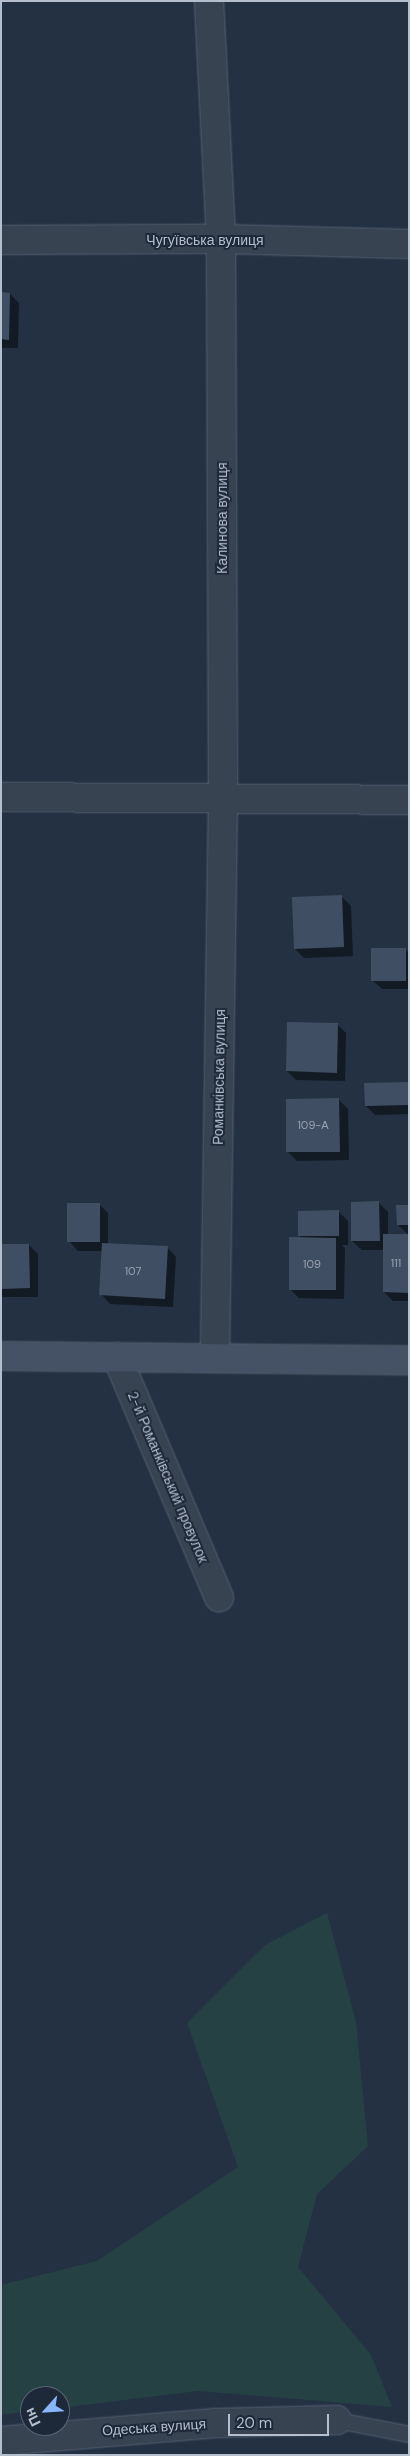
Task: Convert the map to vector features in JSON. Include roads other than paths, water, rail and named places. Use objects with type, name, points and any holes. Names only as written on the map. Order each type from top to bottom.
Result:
[{"type":"main road","points":[[1,1356],[409,1360]]},
{"type":"street","name":"Калинова вулиця","points":[[208,1],[220,239],[223,797]]},
{"type":"street","name":"Чугуївська вулиця","points":[[1,240],[220,239],[409,244]]},
{"type":"street","points":[[1,797],[223,797],[409,800]]},
{"type":"street","name":"Романківська вулиця","points":[[215,1357],[223,797]]},
{"type":"street","name":"2-й Романківський провулок","points":[[117,1356],[219,1597]]},
{"type":"street","name":"Одеська вулиця","points":[[1,2441],[216,2423],[337,2420]]},
{"type":"lane","points":[[337,2420],[409,2434]]}]
